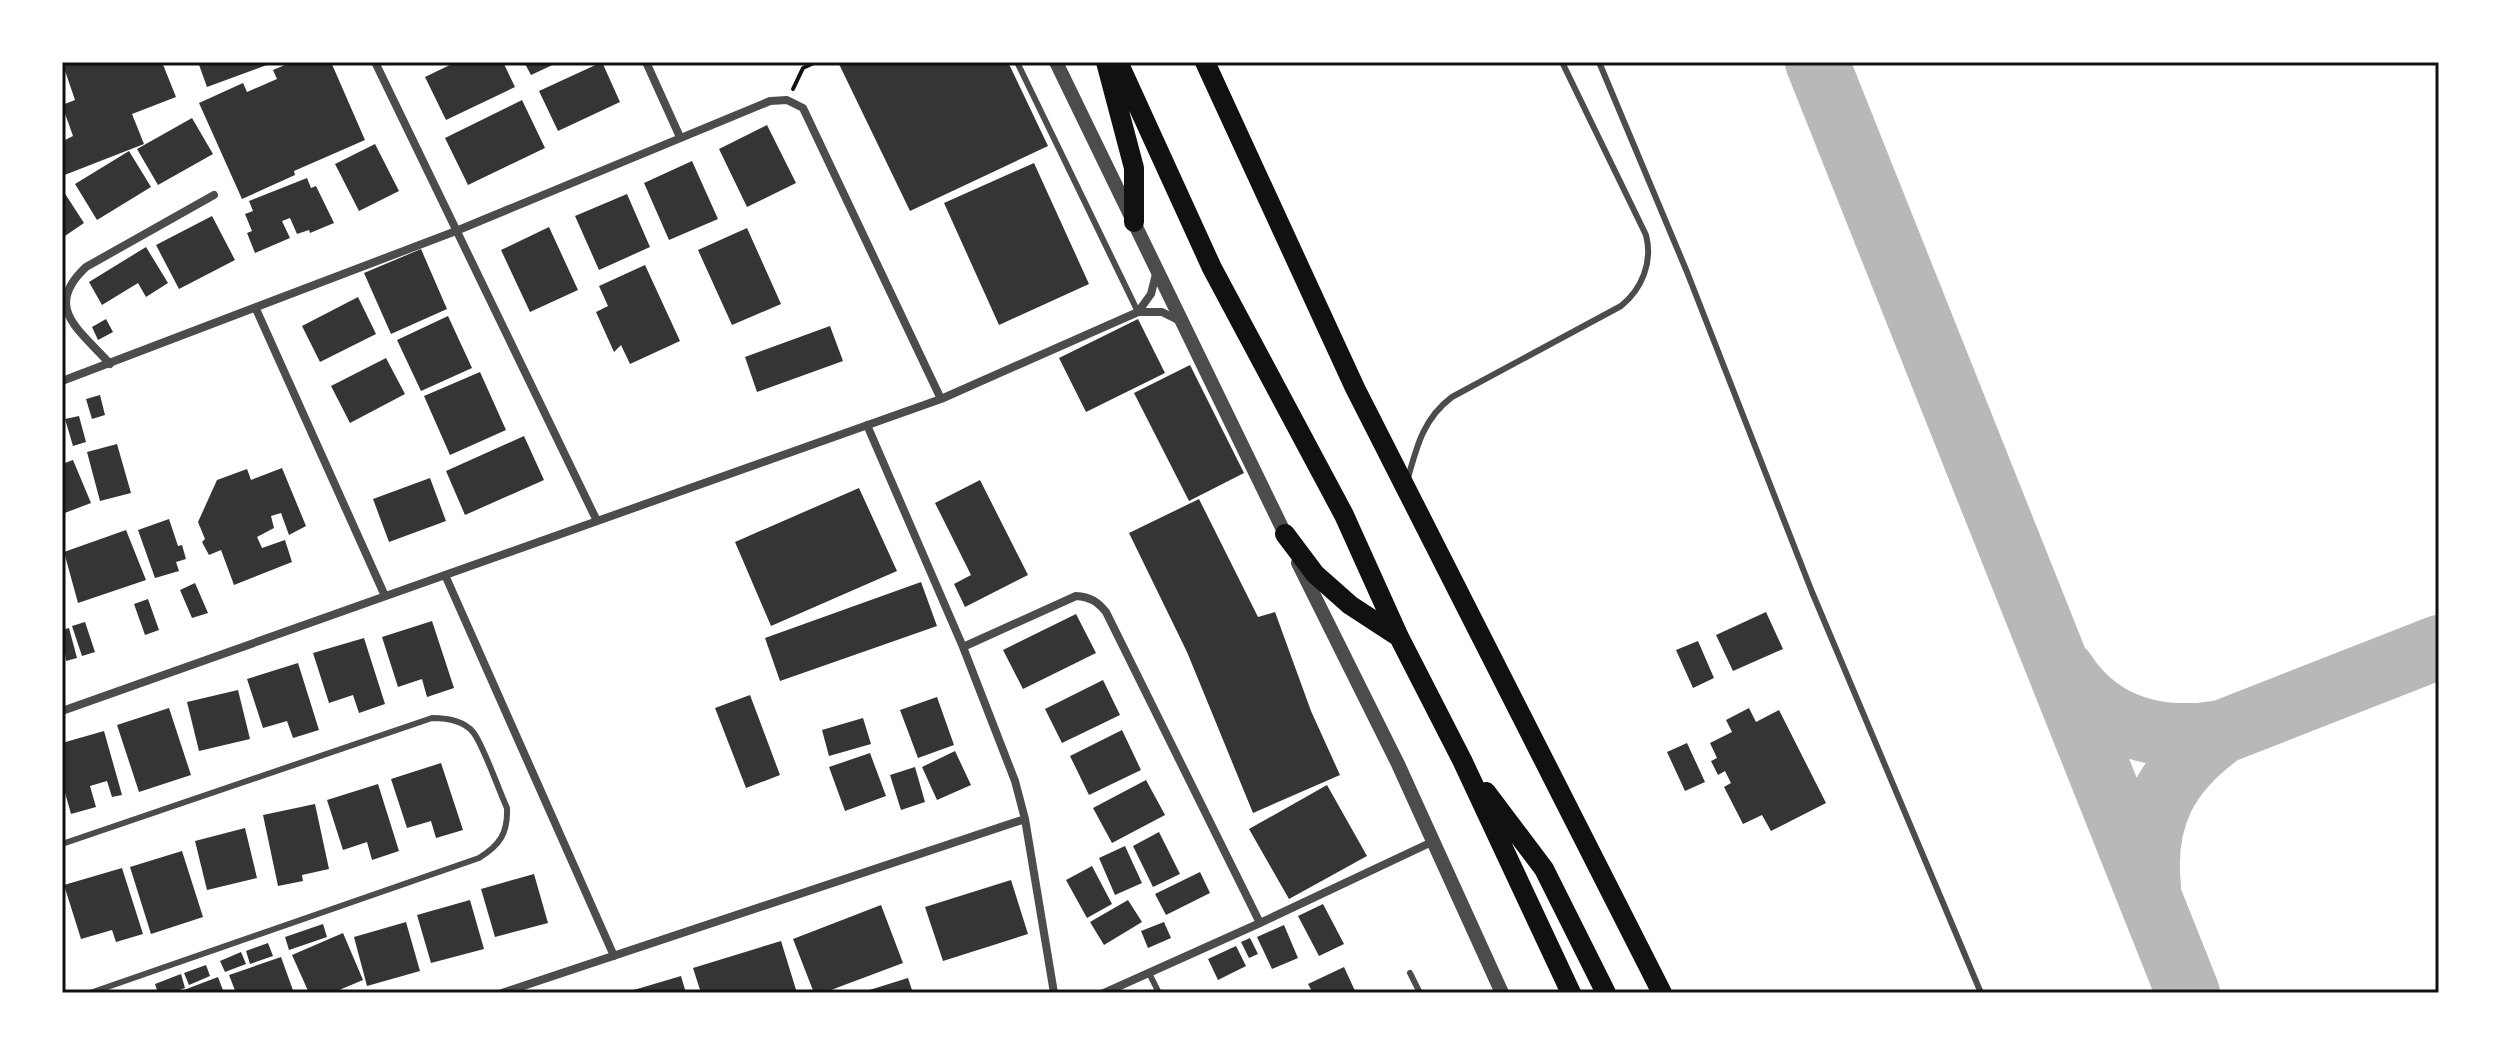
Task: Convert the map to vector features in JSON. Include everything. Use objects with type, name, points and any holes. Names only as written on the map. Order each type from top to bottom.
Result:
[{"type":"highway","points":[[1106,62],[1134,168],[1134,222]]},
{"type":"highway","points":[[1118,62],[1212,268],[1344,515],[1399,637],[1462,760],[1571,993]]},
{"type":"highway","points":[[1205,62],[1355,388],[1662,993]]},
{"type":"highway","points":[[1285,534],[1315,574],[1350,605],[1399,637]]},
{"type":"highway","points":[[1462,760],[1544,869],[1606,993]]},
{"type":"street","points":[[375,62],[597,521]]},
{"type":"street","points":[[646,62],[680,137]]},
{"type":"street","points":[[1056,62],[1434,841],[1502,993]]},
{"type":"street","points":[[62,381],[456,231],[770,101],[787,100],[803,108],[941,399]]},
{"type":"street","points":[[110,364],[68,316],[65,301],[69,282],[86,267],[214,195]]},
{"type":"street","points":[[1138,312],[1151,294],[1157,270]]},
{"type":"street","points":[[256,309],[385,596]]},
{"type":"street","points":[[62,711],[941,399],[1138,312],[1162,312],[1182,322]]},
{"type":"street","points":[[867,425],[963,647],[1015,781],[1025,819],[1054,993]]},
{"type":"street","points":[[445,575],[614,956]]},
{"type":"street","points":[[963,647],[1076,596],[1098,602],[1106,612],[1260,923]]},
{"type":"street","points":[[502,993],[1025,819]]},
{"type":"street","points":[[1104,993],[1434,841]]},
{"type":"lane","points":[[1017,62],[1138,312]]},
{"type":"lane","points":[[1406,486],[1416,447],[1436,409],[1452,397],[1621,306],[1643,277],[1648,255],[1646,235],[1562,62]]},
{"type":"lane","points":[[1599,62],[1687,272],[1812,592],[1981,993]]},
{"type":"lane","points":[[62,844],[432,718],[449,718],[474,732],[507,808],[508,822],[503,836],[494,848],[479,858],[90,993]]},
{"type":"lane","points":[[1149,973],[1159,993]]},
{"type":"lane","points":[[1410,973],[1420,993]]},
{"type":"path","points":[[797,62],[803,68]]},
{"type":"path","points":[[787,100],[803,68],[816,62]]},
{"type":"building","points":[[62,62],[162,62],[176,97],[132,114],[144,144],[62,176],[62,133],[65,140],[73,136],[62,105],[75,100]]},
{"type":"building","points":[[198,62],[275,62],[207,87]]},
{"type":"building","points":[[292,62],[331,62],[365,140],[294,171],[295,175],[242,199],[199,103],[243,83],[247,92],[277,79],[273,70]]},
{"type":"building","points":[[456,62],[503,62],[515,87],[446,120],[425,77]]},
{"type":"building","points":[[524,62],[559,62],[531,75]]},
{"type":"building","points":[[602,62],[620,102],[558,131],[539,91]]},
{"type":"building","points":[[838,62],[1008,62],[1048,146],[910,211]]},
{"type":"building","points":[[522,100],[545,148],[468,185],[445,138]]},
{"type":"building","points":[[192,118],[213,154],[158,185],[137,149]]},
{"type":"building","points":[[767,125],[796,183],[747,207],[719,149]]},
{"type":"building","points":[[375,144],[399,191],[359,211],[335,164]]},
{"type":"building","points":[[129,151],[151,187],[97,220],[75,184]]},
{"type":"building","points":[[692,161],[718,219],[669,240],[644,183]]},
{"type":"building","points":[[1034,163],[1089,284],[999,325],[944,203]]},
{"type":"building","points":[[307,178],[311,188],[316,186],[334,223],[310,233],[309,230],[297,234],[290,218],[282,221],[290,238],[255,253],[247,233],[252,231],[245,214],[253,211],[249,201]]},
{"type":"building","points":[[62,189],[84,223],[62,238]]},
{"type":"building","points":[[627,194],[650,247],[599,270],[575,216]]},
{"type":"building","points":[[212,216],[235,260],[179,289],[156,245]]},
{"type":"building","points":[[549,227],[578,290],[530,312],[501,250]]},
{"type":"building","points":[[747,228],[781,304],[732,325],[698,250]]},
{"type":"building","points":[[146,247],[168,283],[146,297],[138,283],[102,305],[89,282]]},
{"type":"building","points":[[421,249],[447,309],[391,334],[364,273]]},
{"type":"building","points":[[645,265],[680,341],[630,364],[621,345],[614,352],[596,312],[608,306],[599,286]]},
{"type":"building","points":[[358,297],[376,334],[320,362],[302,326]]},
{"type":"building","points":[[448,316],[472,368],[421,391],[397,340]]},
{"type":"building","points":[[106,319],[113,332],[98,340],[92,327]]},
{"type":"building","points":[[1138,319],[1165,373],[1086,412],[1059,358]]},
{"type":"building","points":[[830,326],[843,361],[757,392],[745,357]]},
{"type":"building","points":[[386,358],[405,394],[350,423],[331,386]]},
{"type":"building","points":[[1190,365],[1244,473],[1189,501],[1134,393]]},
{"type":"building","points":[[480,372],[506,430],[450,455],[424,396]]},
{"type":"building","points":[[100,395],[105,415],[92,419],[86,399]]},
{"type":"building","points":[[79,416],[86,442],[73,446],[65,419]]},
{"type":"building","points":[[524,436],[544,480],[465,515],[446,471]]},
{"type":"building","points":[[117,444],[131,493],[100,501],[87,452]]},
{"type":"building","points":[[73,460],[91,503],[62,514],[62,464]]},
{"type":"building","points":[[282,468],[306,526],[289,535],[281,513],[271,516],[274,528],[257,537],[262,548],[285,540],[292,562],[234,585],[221,550],[209,555],[202,542],[205,539],[198,522],[217,480],[247,469],[251,480]]},
{"type":"building","points":[[430,478],[446,521],[389,542],[373,499]]},
{"type":"building","points":[[980,480],[1028,575],[965,607],[954,584],[971,575],[935,503]]},
{"type":"building","points":[[859,488],[897,571],[771,626],[735,542]]},
{"type":"building","points":[[1199,499],[1258,617],[1275,612],[1311,711],[1340,775],[1253,813],[1187,652],[1129,533]]},
{"type":"building","points":[[169,519],[186,559],[176,562],[179,571],[155,578],[138,530]]},
{"type":"building","points":[[126,530],[146,580],[78,603],[64,552]]},
{"type":"building","points":[[921,582],[937,626],[780,681],[765,638]]},
{"type":"building","points":[[195,583],[208,613],[192,618],[180,590]]},
{"type":"building","points":[[148,599],[159,630],[145,635],[134,604]]},
{"type":"building","points":[[1766,612],[1783,649],[1733,671],[1716,635]]},
{"type":"building","points":[[1076,614],[1096,653],[1023,689],[1003,650]]},
{"type":"building","points":[[432,621],[454,688],[427,697],[422,679],[398,687],[382,637]]},
{"type":"building","points":[[85,622],[95,652],[82,656],[72,626]]},
{"type":"building","points":[[69,628],[77,658],[66,661],[62,630]]},
{"type":"building","points":[[364,638],[385,704],[359,713],[353,695],[329,703],[313,653]]},
{"type":"building","points":[[1698,641],[1714,678],[1693,688],[1676,650]]},
{"type":"building","points":[[298,663],[319,730],[293,738],[287,721],[263,728],[247,679]]},
{"type":"building","points":[[1103,680],[1120,715],[1062,743],[1045,709]]},
{"type":"building","points":[[238,690],[250,739],[199,751],[187,702]]},
{"type":"building","points":[[750,695],[780,775],[746,788],[715,708]]},
{"type":"building","points":[[937,697],[954,745],[918,758],[900,710]]},
{"type":"building","points":[[169,708],[191,775],[139,792],[117,725]]},
{"type":"building","points":[[1749,708],[1756,722],[1779,710],[1826,803],[1771,831],[1762,815],[1743,824],[1724,787],[1731,783],[1725,771],[1718,775],[1711,761],[1717,758],[1710,743],[1732,732],[1726,720]]},
{"type":"building","points":[[863,718],[871,744],[829,756],[822,730]]},
{"type":"building","points":[[1122,730],[1141,770],[1089,795],[1070,756]]},
{"type":"building","points":[[104,731],[122,795],[112,797],[107,781],[90,786],[96,807],[71,814],[62,782],[62,743]]},
{"type":"building","points":[[1687,743],[1705,782],[1685,791],[1667,752]]},
{"type":"building","points":[[955,751],[971,785],[937,800],[922,767]]},
{"type":"building","points":[[870,753],[886,796],[845,811],[829,767]]},
{"type":"building","points":[[441,763],[463,830],[436,838],[431,821],[407,828],[391,779]]},
{"type":"building","points":[[915,767],[925,802],[901,810],[890,775]]},
{"type":"building","points":[[1146,780],[1165,815],[1112,843],[1093,808]]},
{"type":"building","points":[[378,784],[399,851],[372,860],[367,842],[343,850],[327,800]]},
{"type":"building","points":[[1327,785],[1367,856],[1289,899],[1249,829]]},
{"type":"building","points":[[315,804],[329,869],[302,875],[303,881],[278,886],[263,815]]},
{"type":"building","points":[[245,828],[257,878],[207,890],[195,841]]},
{"type":"building","points":[[1159,832],[1180,874],[1153,887],[1133,846]]},
{"type":"building","points":[[1125,846],[1142,883],[1115,895],[1099,858]]},
{"type":"building","points":[[182,851],[203,917],[151,934],[130,867]]},
{"type":"building","points":[[1092,866],[1112,904],[1087,918],[1066,880]]},
{"type":"building","points":[[122,868],[143,934],[116,942],[112,930],[81,939],[64,885]]},
{"type":"building","points":[[1200,872],[1210,893],[1166,915],[1155,894]]},
{"type":"building","points":[[534,874],[548,923],[495,937],[481,889]]},
{"type":"building","points":[[1011,880],[1028,934],[943,961],[925,907]]},
{"type":"building","points":[[470,900],[484,949],[431,963],[417,915]]},
{"type":"building","points":[[1128,900],[1142,922],[1104,945],[1090,922]]},
{"type":"building","points":[[1323,904],[1344,944],[1319,956],[1298,916]]},
{"type":"building","points":[[881,905],[903,963],[823,993],[814,993],[793,939]]},
{"type":"building","points":[[406,922],[420,971],[367,986],[354,937]]},
{"type":"building","points":[[1164,922],[1171,938],[1148,948],[1141,931]]},
{"type":"building","points":[[323,924],[327,937],[289,950],[285,937]]},
{"type":"building","points":[[1284,925],[1298,958],[1272,969],[1257,937]]},
{"type":"building","points":[[343,933],[363,980],[332,993],[309,993],[292,955]]},
{"type":"building","points":[[1250,938],[1258,954],[1249,958],[1241,942]]},
{"type":"building","points":[[781,941],[797,993],[701,993],[693,968]]},
{"type":"building","points":[[268,943],[273,956],[250,964],[246,951]]},
{"type":"building","points":[[1236,946],[1246,966],[1218,980],[1208,959]]},
{"type":"building","points":[[241,952],[246,964],[225,972],[220,961]]},
{"type":"building","points":[[281,957],[294,993],[236,993],[229,975]]},
{"type":"building","points":[[206,965],[210,976],[189,985],[184,973]]},
{"type":"building","points":[[1344,967],[1356,993],[1313,993],[1308,984]]},
{"type":"building","points":[[181,974],[185,988],[158,993],[155,984]]},
{"type":"building","points":[[681,976],[686,993],[627,993],[627,992]]},
{"type":"building","points":[[218,977],[224,993],[176,993]]},
{"type":"building","points":[[908,978],[913,993],[863,993],[863,992]]},
{"type":"taxiway","points":[[1817,62],[2188,993]]},
{"type":"taxiway","points":[[2064,672],[2079,691],[2113,718],[2154,732],[2199,735],[2222,732],[2439,647]]},
{"type":"taxiway","points":[[2149,887],[2150,839],[2162,799],[2186,763],[2222,732]]}]
